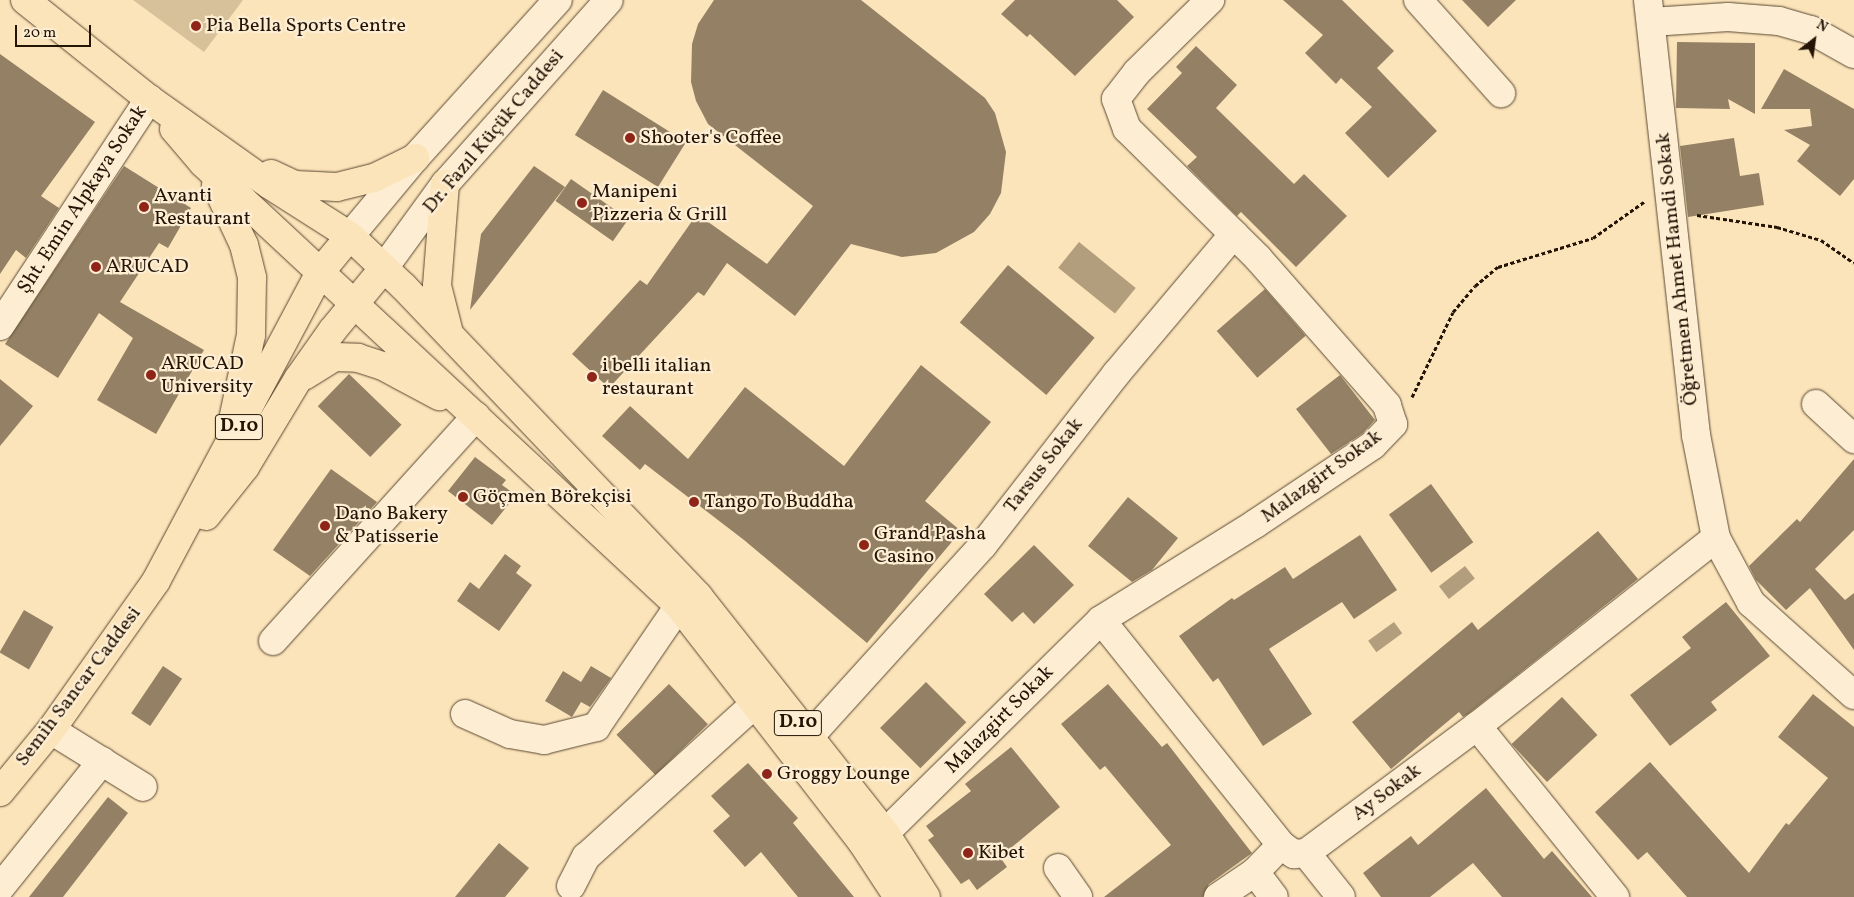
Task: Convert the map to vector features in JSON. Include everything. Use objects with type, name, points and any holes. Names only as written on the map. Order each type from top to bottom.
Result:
[{"type":"main road","points":[[25,0],[149,99],[230,157],[350,236]]},
{"type":"main road","points":[[149,99],[203,163],[354,303],[384,268]]},
{"type":"main road","points":[[230,157],[295,185],[337,187],[374,178],[415,158]]},
{"type":"main road","points":[[203,163],[225,199],[244,245],[252,278],[251,335],[227,451]]},
{"type":"main road","points":[[445,184],[437,286],[449,334]]},
{"type":"main road","name":"D.10","points":[[156,581],[227,451],[321,271],[350,236],[449,334],[649,563],[679,606],[862,842],[898,897]]},
{"type":"main road","name":"D.10","points":[[156,581],[245,466],[298,379],[354,303],[476,416],[649,563],[698,596],[885,834],[926,897]]},
{"type":"main road","points":[[298,379],[335,358],[358,358],[383,366],[476,416]]},
{"type":"main road","name":"Semih Sancar Caddesi","points":[[0,792],[51,730],[156,581]]},
{"type":"street","name":"Dr. Fazıl Küçük Caddesi","points":[[350,236],[415,158],[558,0]]},
{"type":"street","name":"Dr. Fazıl Küçük Caddesi","points":[[384,268],[445,184],[609,0]]},
{"type":"street","name":"Malazgirt Sokak","points":[[885,834],[1101,620],[1255,524],[1373,445],[1393,424],[1387,405],[1234,234],[1127,129],[1116,99],[1137,72],[1210,0]]},
{"type":"street","points":[[1418,0],[1501,94]]},
{"type":"street","points":[[1650,11],[1778,21],[1811,30],[1854,54]]},
{"type":"street","name":"Öğretmen Ahmet Hamdi Sokak","points":[[1650,11],[1696,436],[1716,538],[1751,603],[1854,695]]},
{"type":"street","name":"Şht. Emin Alpkaya Sokak","points":[[0,326],[149,99]]},
{"type":"street","name":"Tarsus Sokak","points":[[809,737],[983,545],[1116,374],[1234,234]]},
{"type":"street","points":[[1816,404],[1854,439]]},
{"type":"street","points":[[274,641],[476,416]]},
{"type":"street","name":"Ay Sokak","points":[[1218,897],[1294,849],[1476,726],[1716,538]]},
{"type":"street","points":[[465,714],[510,734],[544,740],[596,727],[679,606]]},
{"type":"street","points":[[1101,620],[1294,849],[1341,897]]},
{"type":"street","points":[[571,886],[586,857],[755,704]]},
{"type":"street","points":[[1476,726],[1615,897]]},
{"type":"street","points":[[51,730],[144,787]]},
{"type":"street","points":[[0,888],[102,761]]},
{"type":"street","points":[[1058,868],[1078,897]]},
{"type":"street","points":[[1255,872],[1274,897]]},
{"type":"path","points":[[1393,424],[1416,392],[1453,312],[1475,286],[1498,267],[1593,238],[1670,197],[1821,240],[1854,263]]},
{"type":"shaded area","name":"Pia Bella Sports Centre","points":[[133,0],[243,0],[204,52]]},
{"type":"shaded area","points":[[1079,242],[1136,288],[1115,314],[1058,268]]},
{"type":"shaded area","points":[[1465,566],[1475,579],[1449,599],[1439,586]]},
{"type":"shaded area","points":[[1394,622],[1402,633],[1376,652],[1368,641]]},
{"type":"building","points":[[714,0],[861,0],[985,98],[995,113],[1006,152],[1001,193],[990,214],[974,232],[936,253],[902,257],[851,244],[795,316],[727,263],[704,296],[698,292],[609,388],[572,354],[640,280],[647,285],[697,214],[767,264],[813,206],[708,124],[696,101],[691,82],[692,44],[698,24]]},
{"type":"building","points":[[1015,0],[1117,0],[1134,17],[1075,76],[1030,34],[1027,37],[1001,14]]},
{"type":"building","points":[[1283,0],[1342,0],[1394,51],[1377,68],[1437,131],[1388,178],[1345,133],[1372,107],[1341,78],[1336,84],[1305,53],[1323,35]]},
{"type":"building","points":[[1462,0],[1516,0],[1488,27]]},
{"type":"building","points":[[1677,42],[1755,43],[1755,114],[1728,99],[1730,109],[1676,108]]},
{"type":"building","points":[[1196,46],[1237,85],[1216,108],[1294,184],[1304,174],[1347,216],[1296,267],[1241,212],[1237,216],[1187,166],[1197,157],[1147,109],[1182,73],[1176,67]]},
{"type":"building","points":[[0,54],[95,122],[41,196],[59,208],[26,258],[16,250],[0,274]]},
{"type":"building","points":[[1784,69],[1854,109],[1854,179],[1840,196],[1797,161],[1810,145],[1784,130],[1812,126],[1810,109],[1761,109]]},
{"type":"building","name":"Shooter's Coffee","points":[[603,90],[686,142],[658,187],[575,135]]},
{"type":"building","points":[[1734,138],[1740,176],[1759,173],[1764,205],[1688,217],[1680,146]]},
{"type":"building","points":[[124,166],[191,208],[168,248],[159,243],[120,302],[204,350],[156,434],[97,400],[133,338],[99,313],[58,378],[5,344]]},
{"type":"building","points":[[534,166],[565,187],[470,310],[481,234]]},
{"type":"building","name":"Manipeni Pizzeria & Grill","points":[[571,179],[628,219],[613,241],[556,201]]},
{"type":"building","points":[[1008,265],[1095,338],[1046,395],[960,322]]},
{"type":"building","points":[[1265,289],[1306,336],[1257,378],[1217,331]]},
{"type":"building","points":[[921,365],[991,422],[925,501],[961,531],[867,643],[744,540],[645,464],[640,470],[602,436],[630,406],[688,459],[745,387],[844,466]]},
{"type":"building","points":[[349,374],[402,425],[370,457],[318,406]]},
{"type":"building","points":[[1340,375],[1375,420],[1363,433],[1331,454],[1296,409]]},
{"type":"building","points":[[0,379],[33,406],[0,446]]},
{"type":"building","points":[[475,457],[506,480],[502,485],[516,495],[492,525],[448,491]]},
{"type":"building","points":[[1854,459],[1854,530],[1815,569],[1845,600],[1854,593],[1854,650],[1810,588],[1786,610],[1756,580],[1749,566],[1797,519],[1800,522]]},
{"type":"building","name":"Dano Bakery & Patisserie","points":[[331,469],[377,502],[310,576],[273,550]]},
{"type":"building","points":[[1431,484],[1473,542],[1431,573],[1389,515]]},
{"type":"building","points":[[1128,497],[1178,538],[1152,570],[1132,582],[1088,546]]},
{"type":"building","points":[[1598,531],[1638,579],[1468,714],[1463,717],[1459,712],[1391,769],[1352,722],[1472,622],[1478,630]]},
{"type":"building","points":[[1360,535],[1397,590],[1354,619],[1342,602],[1269,649],[1312,714],[1263,746],[1218,678],[1213,682],[1179,636],[1232,598],[1234,600],[1285,567],[1293,579]]},
{"type":"building","points":[[1034,545],[1074,585],[1034,624],[1023,612],[1012,622],[984,594]]},
{"type":"building","points":[[505,554],[521,566],[516,573],[532,585],[499,631],[457,601],[470,582],[479,589]]},
{"type":"building","points":[[1726,602],[1770,656],[1711,702],[1717,710],[1670,746],[1630,695],[1691,648],[1682,637]]},
{"type":"building","points":[[24,610],[53,627],[29,669],[0,653]]},
{"type":"building","points":[[163,666],[182,679],[150,726],[131,713]]},
{"type":"building","points":[[591,666],[611,678],[590,707],[581,702],[572,717],[545,701],[563,671],[581,682]]},
{"type":"building","points":[[926,682],[966,722],[920,768],[880,728]]},
{"type":"building","points":[[669,684],[708,724],[655,775],[616,735]]},
{"type":"building","points":[[1108,684],[1162,747],[1167,743],[1252,853],[1209,884],[1203,897],[1104,897],[1171,845],[1105,766],[1100,770],[1061,724]]},
{"type":"building","points":[[1813,694],[1854,727],[1854,897],[1687,897],[1647,852],[1638,860],[1595,812],[1650,762],[1749,873],[1786,823],[1789,825],[1828,778],[1778,737]]},
{"type":"building","points":[[1562,697],[1597,735],[1547,782],[1512,744]]},
{"type":"building","points":[[1011,747],[1060,807],[1000,857],[1007,867],[977,890],[969,879],[961,884],[928,840],[934,836],[926,826],[971,791],[965,784]]},
{"type":"building","points":[[748,763],[798,818],[793,823],[854,897],[798,897],[761,852],[745,867],[713,831],[730,816],[711,796]]},
{"type":"building","points":[[1486,788],[1544,859],[1552,851],[1592,897],[1502,897],[1473,863],[1430,897],[1381,897],[1363,873],[1411,836],[1418,845]]},
{"type":"building","points":[[108,797],[128,813],[63,897],[29,897]]},
{"type":"building","points":[[499,843],[529,868],[505,897],[455,897]]},
{"type":"place","name":"Pia Bella Sports Centre","points":[[196,26]]},
{"type":"place","name":"Shooter's Coffee","points":[[630,138]]},
{"type":"place","name":"Manipeni Pizzeria & Grill","points":[[582,203]]},
{"type":"place","name":"Avanti Restaurant","points":[[144,207]]},
{"type":"place","name":"ARUCAD","points":[[96,267]]},
{"type":"place","name":"ARUCAD University","points":[[151,375]]},
{"type":"place","name":"i belli italian restaurant","points":[[592,377]]},
{"type":"place","name":"Göçmen Börekçisi","points":[[463,497]]},
{"type":"place","name":"Tango To Buddha","points":[[694,502]]},
{"type":"place","name":"Dano Bakery & Patisserie","points":[[325,526]]},
{"type":"place","name":"Grand Pasha Casino","points":[[864,545]]},
{"type":"place","name":"Groggy Lounge","points":[[767,774]]},
{"type":"place","name":"Kibet","points":[[968,853]]}]
